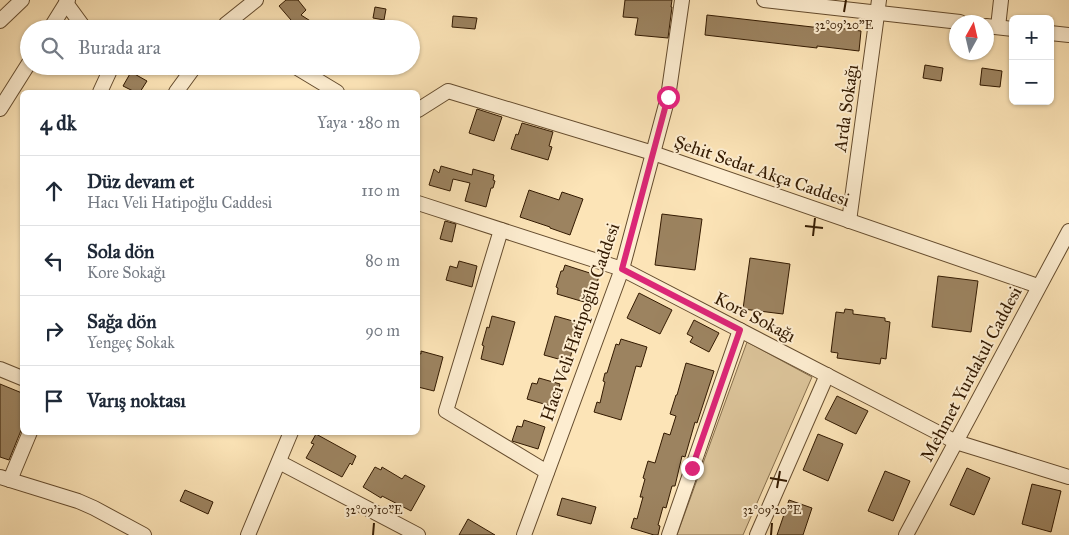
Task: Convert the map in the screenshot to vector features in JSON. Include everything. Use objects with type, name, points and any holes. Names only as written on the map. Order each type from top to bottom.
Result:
[{"type":"street","points":[[0,21],[22,0]]},
{"type":"street","points":[[235,20],[256,0]]},
{"type":"street","name":"Hacı Veli Hatipoğlu Caddesi","points":[[524,535],[622,269],[668,97],[682,0]]},
{"type":"street","points":[[764,0],[879,6],[949,20]]},
{"type":"street","points":[[994,20],[1001,0]]},
{"type":"street","points":[[55,20],[67,1],[79,20]]},
{"type":"street","name":"Arda Sokağı","points":[[849,221],[879,6]]},
{"type":"street","points":[[994,26],[1009,28]]},
{"type":"street","points":[[1054,33],[1069,35]]},
{"type":"street","points":[[0,109],[21,75]]},
{"type":"street","points":[[101,90],[108,75]]},
{"type":"street","points":[[177,90],[188,75]]},
{"type":"street","points":[[309,75],[334,90]]},
{"type":"street","name":"Şehit Sedat Akça Caddesi","points":[[420,109],[448,91],[653,153],[1038,286]]},
{"type":"street","name":"Kore Sokağı","points":[[420,204],[622,269],[956,442],[1069,477]]},
{"type":"street","points":[[501,230],[446,411],[547,472]]},
{"type":"street","name":"Mehmet Yurdakul Caddesi","points":[[906,535],[1069,231]]},
{"type":"street","points":[[669,535],[740,330]]},
{"type":"street","points":[[0,369],[20,377]]},
{"type":"street","points":[[757,535],[827,375]]},
{"type":"street","points":[[28,435],[5,479],[78,501],[144,535]]},
{"type":"street","points":[[248,535],[290,435]]},
{"type":"street","points":[[279,462],[418,535]]},
{"type":"shaded area","points":[[747,342],[812,377],[743,535],[677,535]]},
{"type":"building","points":[[286,0],[298,0],[306,10],[301,15],[309,20],[291,20],[279,6]]},
{"type":"building","points":[[625,0],[672,0],[668,38],[635,35],[638,18],[623,17]]},
{"type":"building","points":[[375,7],[386,9],[384,20],[373,18]]},
{"type":"building","points":[[707,15],[861,31],[859,51],[705,35]]},
{"type":"building","points":[[453,16],[477,18],[475,29],[452,27]]},
{"type":"building","points":[[925,65],[943,68],[941,81],[923,78]]},
{"type":"building","points":[[982,68],[1002,71],[1000,87],[980,85]]},
{"type":"building","points":[[129,75],[136,75],[147,81],[141,90],[131,90],[123,86]]},
{"type":"building","points":[[477,109],[502,117],[494,141],[469,133]]},
{"type":"building","points":[[522,123],[553,132],[549,146],[552,147],[548,160],[511,149]]},
{"type":"building","points":[[441,166],[472,175],[473,169],[494,175],[493,180],[495,181],[486,207],[465,201],[470,183],[453,179],[450,191],[429,185],[434,169],[439,173]]},
{"type":"building","points":[[529,190],[559,200],[562,192],[583,199],[570,235],[520,217]]},
{"type":"building","points":[[662,214],[702,219],[695,270],[655,265]]},
{"type":"building","points":[[445,221],[456,224],[452,242],[440,239]]},
{"type":"building","points":[[750,258],[790,264],[783,314],[743,309]]},
{"type":"building","points":[[459,261],[477,266],[472,287],[446,280],[450,266],[457,268]]},
{"type":"building","points":[[565,265],[599,276],[595,299],[593,298],[591,304],[557,294],[558,288],[556,287]]},
{"type":"building","points":[[938,276],[978,281],[971,332],[932,327]]},
{"type":"building","points":[[639,293],[672,310],[660,334],[627,318]]},
{"type":"building","points":[[845,309],[853,310],[853,314],[885,318],[885,321],[890,322],[886,359],[881,358],[880,364],[837,358],[838,353],[831,352],[836,312],[844,313]]},
{"type":"building","points":[[492,316],[515,322],[503,365],[481,359],[484,346],[482,345]]},
{"type":"building","points":[[555,316],[580,323],[569,362],[544,355]]},
{"type":"building","points":[[694,320],[719,333],[709,352],[690,342],[693,337],[687,334]]},
{"type":"building","points":[[621,339],[647,347],[641,367],[636,366],[621,420],[594,412],[597,402],[600,403],[605,373],[607,373],[616,344],[619,345]]},
{"type":"building","points":[[421,351],[443,357],[434,391],[420,388]]},
{"type":"building","points":[[686,363],[714,371],[697,423],[695,422],[685,457],[682,456],[675,486],[672,486],[666,508],[663,507],[658,525],[660,526],[658,535],[654,535],[631,528],[634,518],[637,519],[643,497],[640,497],[648,461],[655,463],[664,433],[670,435],[676,416],[670,414]]},
{"type":"building","points":[[539,378],[560,384],[554,407],[527,399],[532,383],[537,384]]},
{"type":"building","points":[[0,384],[20,392],[20,433],[9,460],[0,457]]},
{"type":"building","points":[[837,396],[868,411],[856,434],[825,419]]},
{"type":"building","points":[[524,420],[545,427],[538,449],[512,441],[517,426],[522,427]]},
{"type":"building","points":[[818,434],[843,444],[828,481],[803,470]]},
{"type":"building","points":[[315,435],[318,435],[356,456],[352,465],[350,463],[342,477],[306,458],[314,444],[311,443]]},
{"type":"building","points":[[375,467],[381,470],[382,467],[402,479],[405,475],[425,486],[411,511],[382,496],[381,498],[363,487]]},
{"type":"building","points":[[967,468],[990,478],[974,515],[950,505]]},
{"type":"building","points":[[885,471],[910,481],[893,521],[868,511]]},
{"type":"building","points":[[1032,484],[1061,491],[1051,532],[1022,524]]},
{"type":"building","points":[[185,490],[213,502],[208,514],[180,501]]},
{"type":"building","points":[[562,498],[596,507],[591,524],[557,515]]},
{"type":"building","points":[[789,500],[812,508],[803,535],[777,535]]},
{"type":"building","points":[[468,519],[495,535],[459,535]]},
{"type":"route","points":[[668,97],[622,269],[740,330],[692,468]]}]
